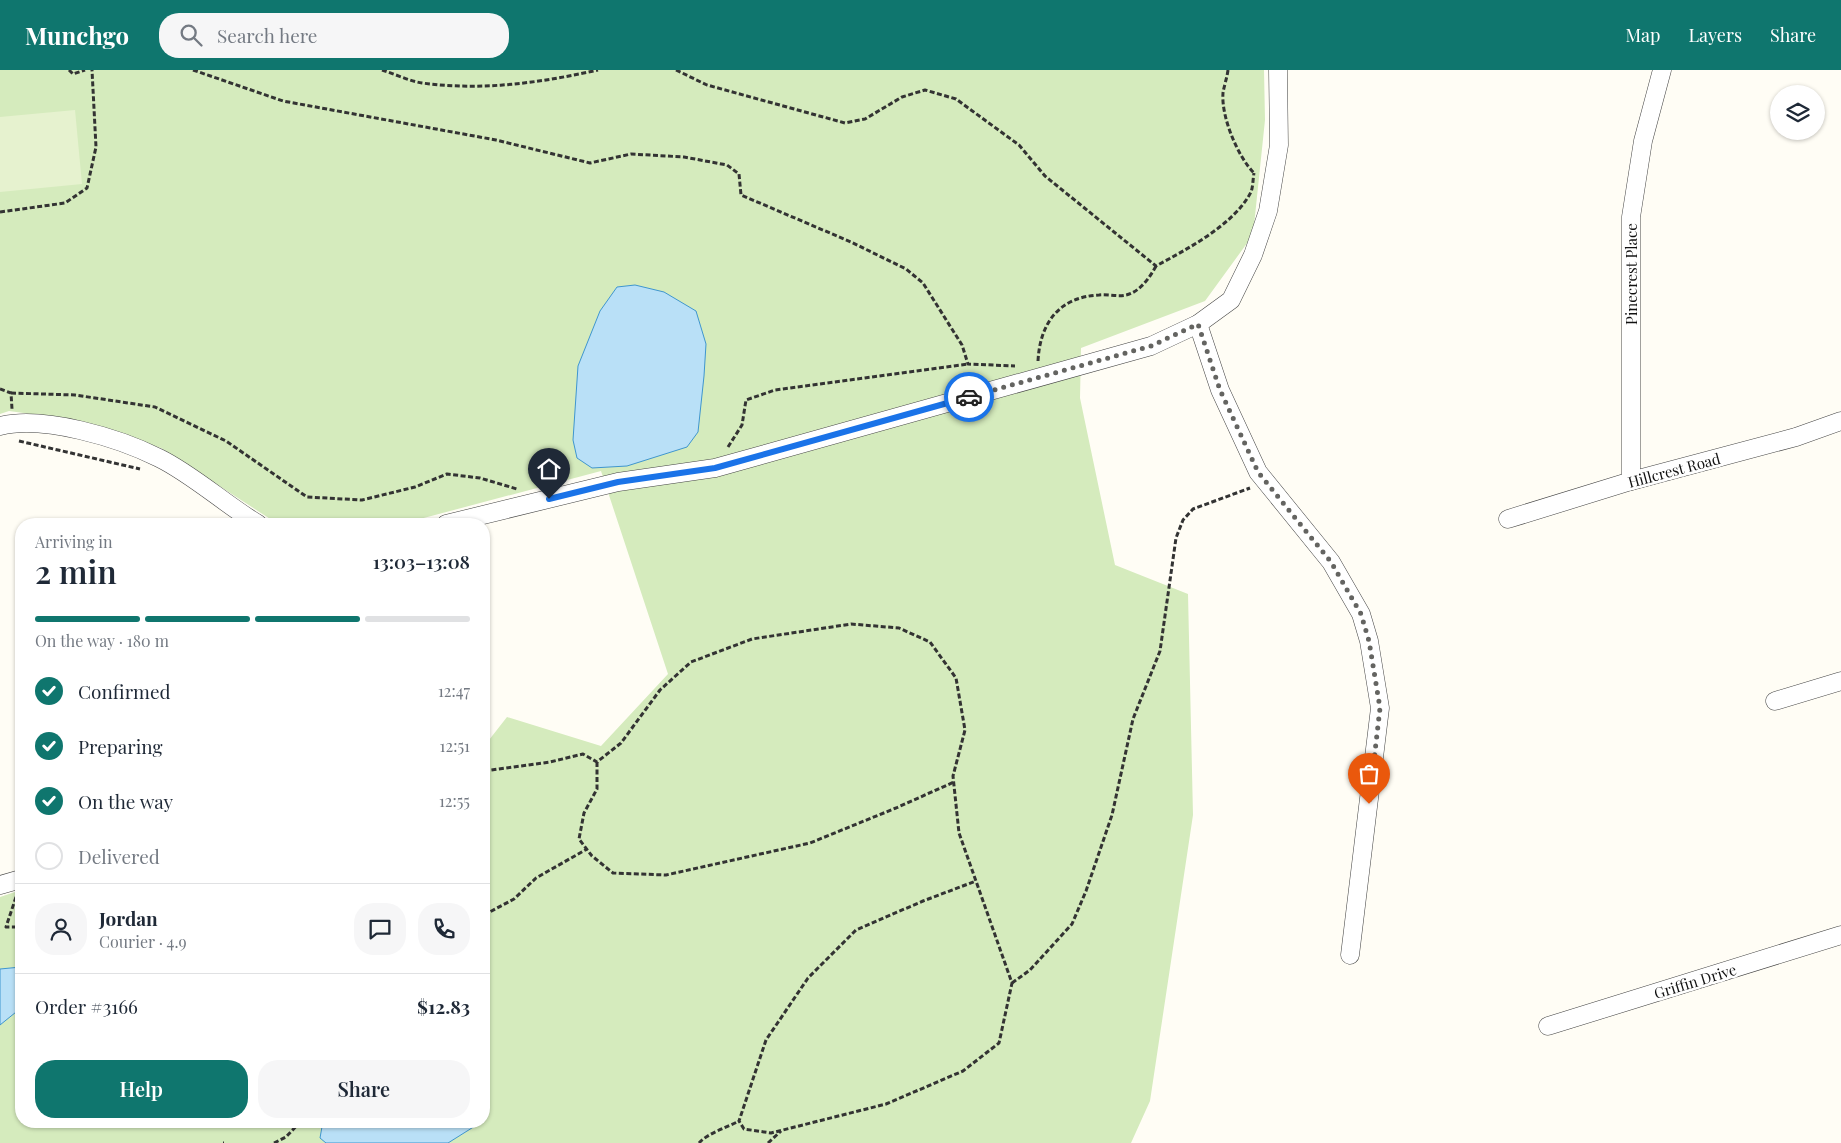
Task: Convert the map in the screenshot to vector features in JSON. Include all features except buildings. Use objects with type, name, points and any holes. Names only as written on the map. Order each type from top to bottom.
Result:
[{"type":"street","points":[[471,518],[618,482],[715,468],[1151,346],[1198,324],[1231,300],[1253,256],[1268,210],[1279,145],[1278,70]]},
{"type":"street","name":"Pinecrest Place","points":[[1631,481],[1631,217],[1642,141],[1662,70]]},
{"type":"street","points":[[1198,324],[1230,414],[1258,472],[1306,529],[1341,578],[1361,614],[1369,641],[1380,708],[1350,956]]},
{"type":"street","name":"Hillcrest Road","points":[[1508,519],[1631,481],[1796,437],[1841,421]]},
{"type":"street","points":[[0,426],[14,423],[64,427],[114,441],[160,458],[249,518]]},
{"type":"street","points":[[1775,700],[1841,681]]},
{"type":"street","points":[[0,885],[15,884]]},
{"type":"street","name":"Griffin Drive","points":[[1548,1026],[1841,935]]},
{"type":"path","points":[[69,70],[73,74],[85,70]]},
{"type":"path","points":[[0,212],[65,203],[87,188],[96,147],[92,70]]},
{"type":"path","points":[[192,70],[283,101],[496,140],[590,163],[631,154],[684,156],[727,165],[739,174],[742,195],[851,242],[906,269],[924,283],[962,345],[968,364]]},
{"type":"path","points":[[382,70],[420,82],[483,88],[560,78],[598,70]]},
{"type":"path","points":[[676,70],[707,85],[844,123],[865,119],[902,97],[925,90],[956,99],[1019,145],[1045,176],[1156,266]]},
{"type":"path","points":[[1228,70],[1223,95],[1228,122],[1240,157],[1254,173],[1272,185]]},
{"type":"path","points":[[1038,378],[1039,344],[1048,321],[1067,302],[1098,295],[1127,295],[1148,281],[1156,266],[1205,237],[1230,218],[1251,191],[1254,173]]},
{"type":"path","points":[[715,468],[742,425],[746,400],[775,390],[968,364],[1018,366]]},
{"type":"path","points":[[10,393],[74,395],[156,406],[226,441],[307,497],[362,500],[415,487],[447,474],[480,478],[523,491]]},
{"type":"path","points":[[1012,984],[1030,970],[1072,924],[1086,891],[1112,815],[1133,719],[1160,651],[1176,538],[1183,520],[1193,509],[1267,482]]},
{"type":"path","points":[[597,762],[622,743],[660,690],[691,662],[752,638],[851,624],[899,628],[930,642],[956,678],[965,730],[953,776],[959,833],[1012,984],[999,1043],[963,1071],[886,1104],[771,1133],[744,1129],[739,1121]]},
{"type":"path","points":[[490,770],[550,762],[583,754],[597,762]]},
{"type":"path","points":[[597,762],[597,788],[584,813],[579,839],[612,873],[666,875],[810,843],[954,782]]},
{"type":"path","points":[[490,912],[514,899],[536,878],[587,849]]},
{"type":"path","points":[[699,1143],[706,1136],[722,1131],[739,1121],[766,1040],[808,978],[856,930],[923,901],[976,881]]},
{"type":"path","points":[[6,927],[15,899]]},
{"type":"path","points":[[0,928],[15,927]]},
{"type":"path","points":[[274,1143],[286,1137],[295,1128]]},
{"type":"path","points":[[768,1143],[781,1130]]},
{"type":"green space","points":[[0,70],[1264,70],[1265,120],[1253,235],[1205,301],[1081,348],[1080,398],[1115,565],[1188,594],[1193,815],[1150,1101],[1131,1143],[0,1143],[0,897],[15,892],[15,1128],[490,1128],[490,739],[507,717],[601,746],[668,674],[601,471],[424,518],[269,518],[161,448],[76,420],[9,411],[0,414]]},
{"type":"green space","points":[[75,110],[82,184],[0,192],[0,117]]},
{"type":"water","points":[[635,285],[664,292],[696,311],[706,344],[698,432],[687,447],[627,466],[592,468],[577,458],[573,440],[578,366],[600,311],[617,287]]},
{"type":"water","points":[[15,968],[15,1013],[0,1025],[0,969]]},
{"type":"water","points":[[322,1128],[472,1128],[448,1143],[326,1143],[320,1138]]},
{"type":"way so far","points":[[969,397],[1151,346],[1198,324],[1220,390],[1258,472],[1331,562],[1361,614],[1369,641],[1380,708],[1369,804]]},
{"type":"route","points":[[549,499],[618,482],[715,468],[969,397]]}]
